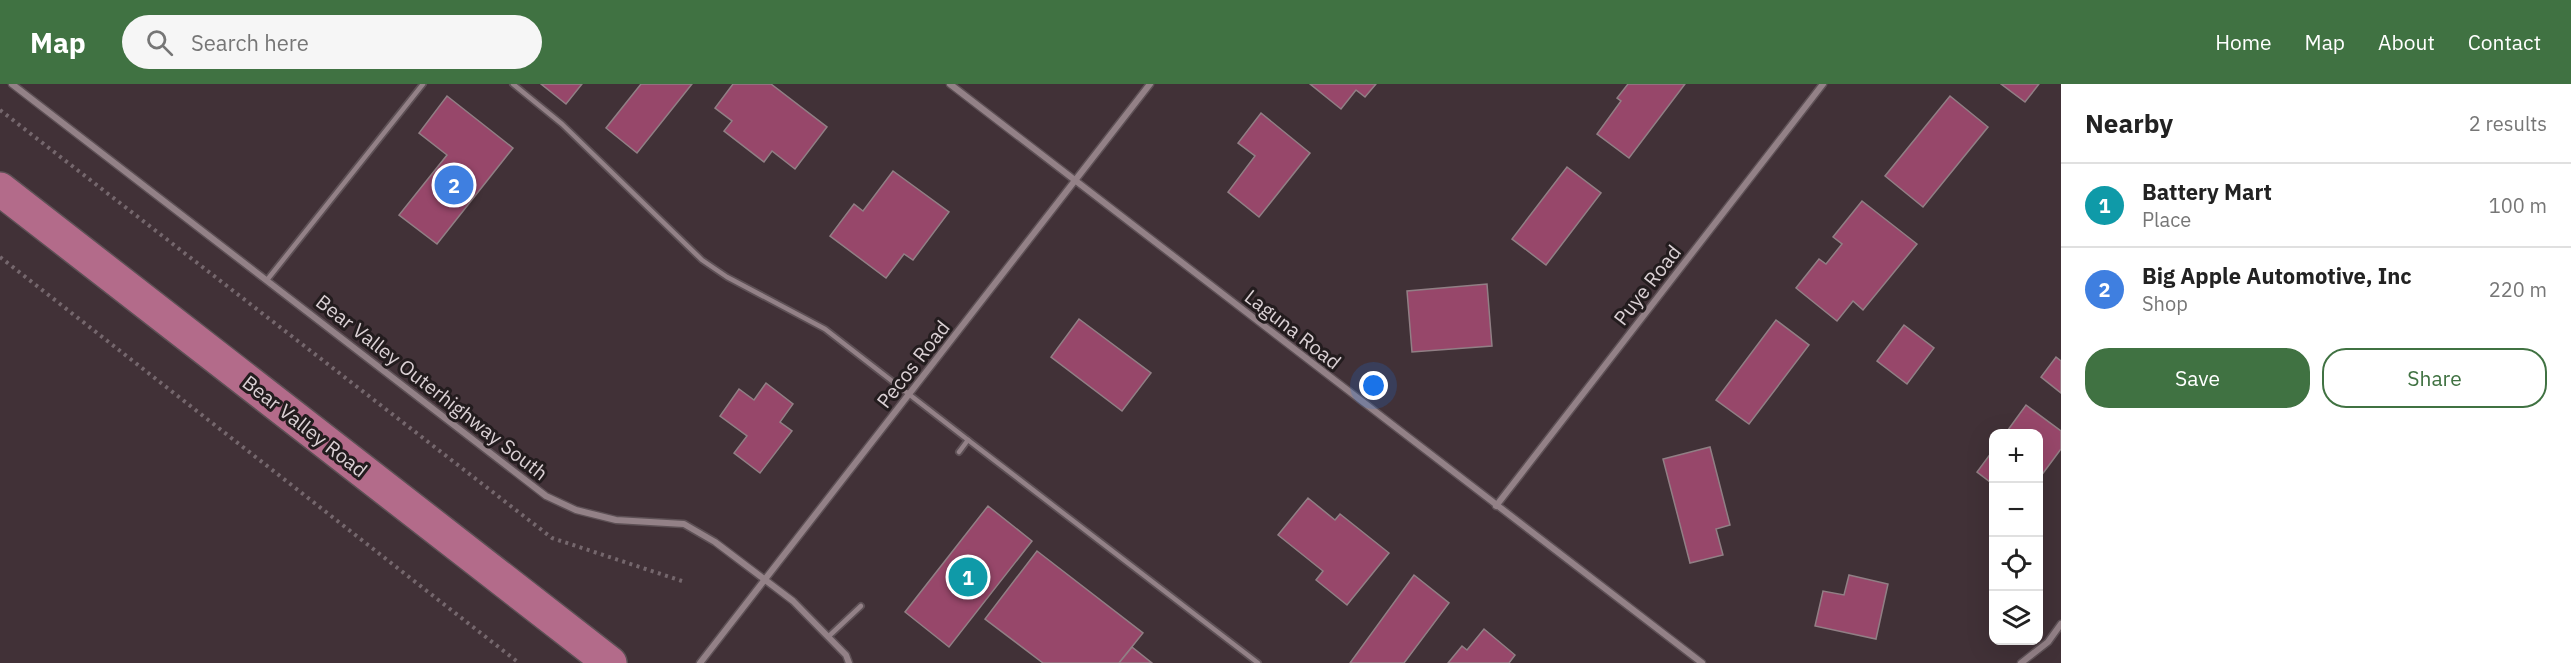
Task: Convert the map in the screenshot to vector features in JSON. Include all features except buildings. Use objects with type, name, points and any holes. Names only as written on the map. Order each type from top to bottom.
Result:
[{"type":"main road","name":"Bear Valley Road","points":[[0,189],[610,663]]},
{"type":"street","name":"Bear Valley Outerhighway South","points":[[12,84],[546,496],[576,510],[616,520],[684,524],[715,542],[793,601],[846,655],[849,663]]},
{"type":"street","name":"Laguna Road","points":[[950,84],[1702,663]]},
{"type":"street","name":"Pecos Road","points":[[700,663],[1150,84]]},
{"type":"street","name":"Puye Road","points":[[1496,506],[1823,84]]},
{"type":"street","points":[[2021,663],[2048,642],[2061,624]]},
{"type":"lane","points":[[267,280],[423,84]]},
{"type":"lane","points":[[513,84],[562,124],[702,260],[727,277],[825,329],[1258,663]]},
{"type":"lane","points":[[959,452],[968,440]]},
{"type":"lane","points":[[828,637],[861,606]]},
{"type":"path","points":[[0,110],[552,538],[682,581]]},
{"type":"path","points":[[0,258],[519,663]]},
{"type":"place","name":"Big Apple Automotive, Inc","points":[[454,185]]},
{"type":"place","name":"Battery Mart","points":[[968,577]]}]
